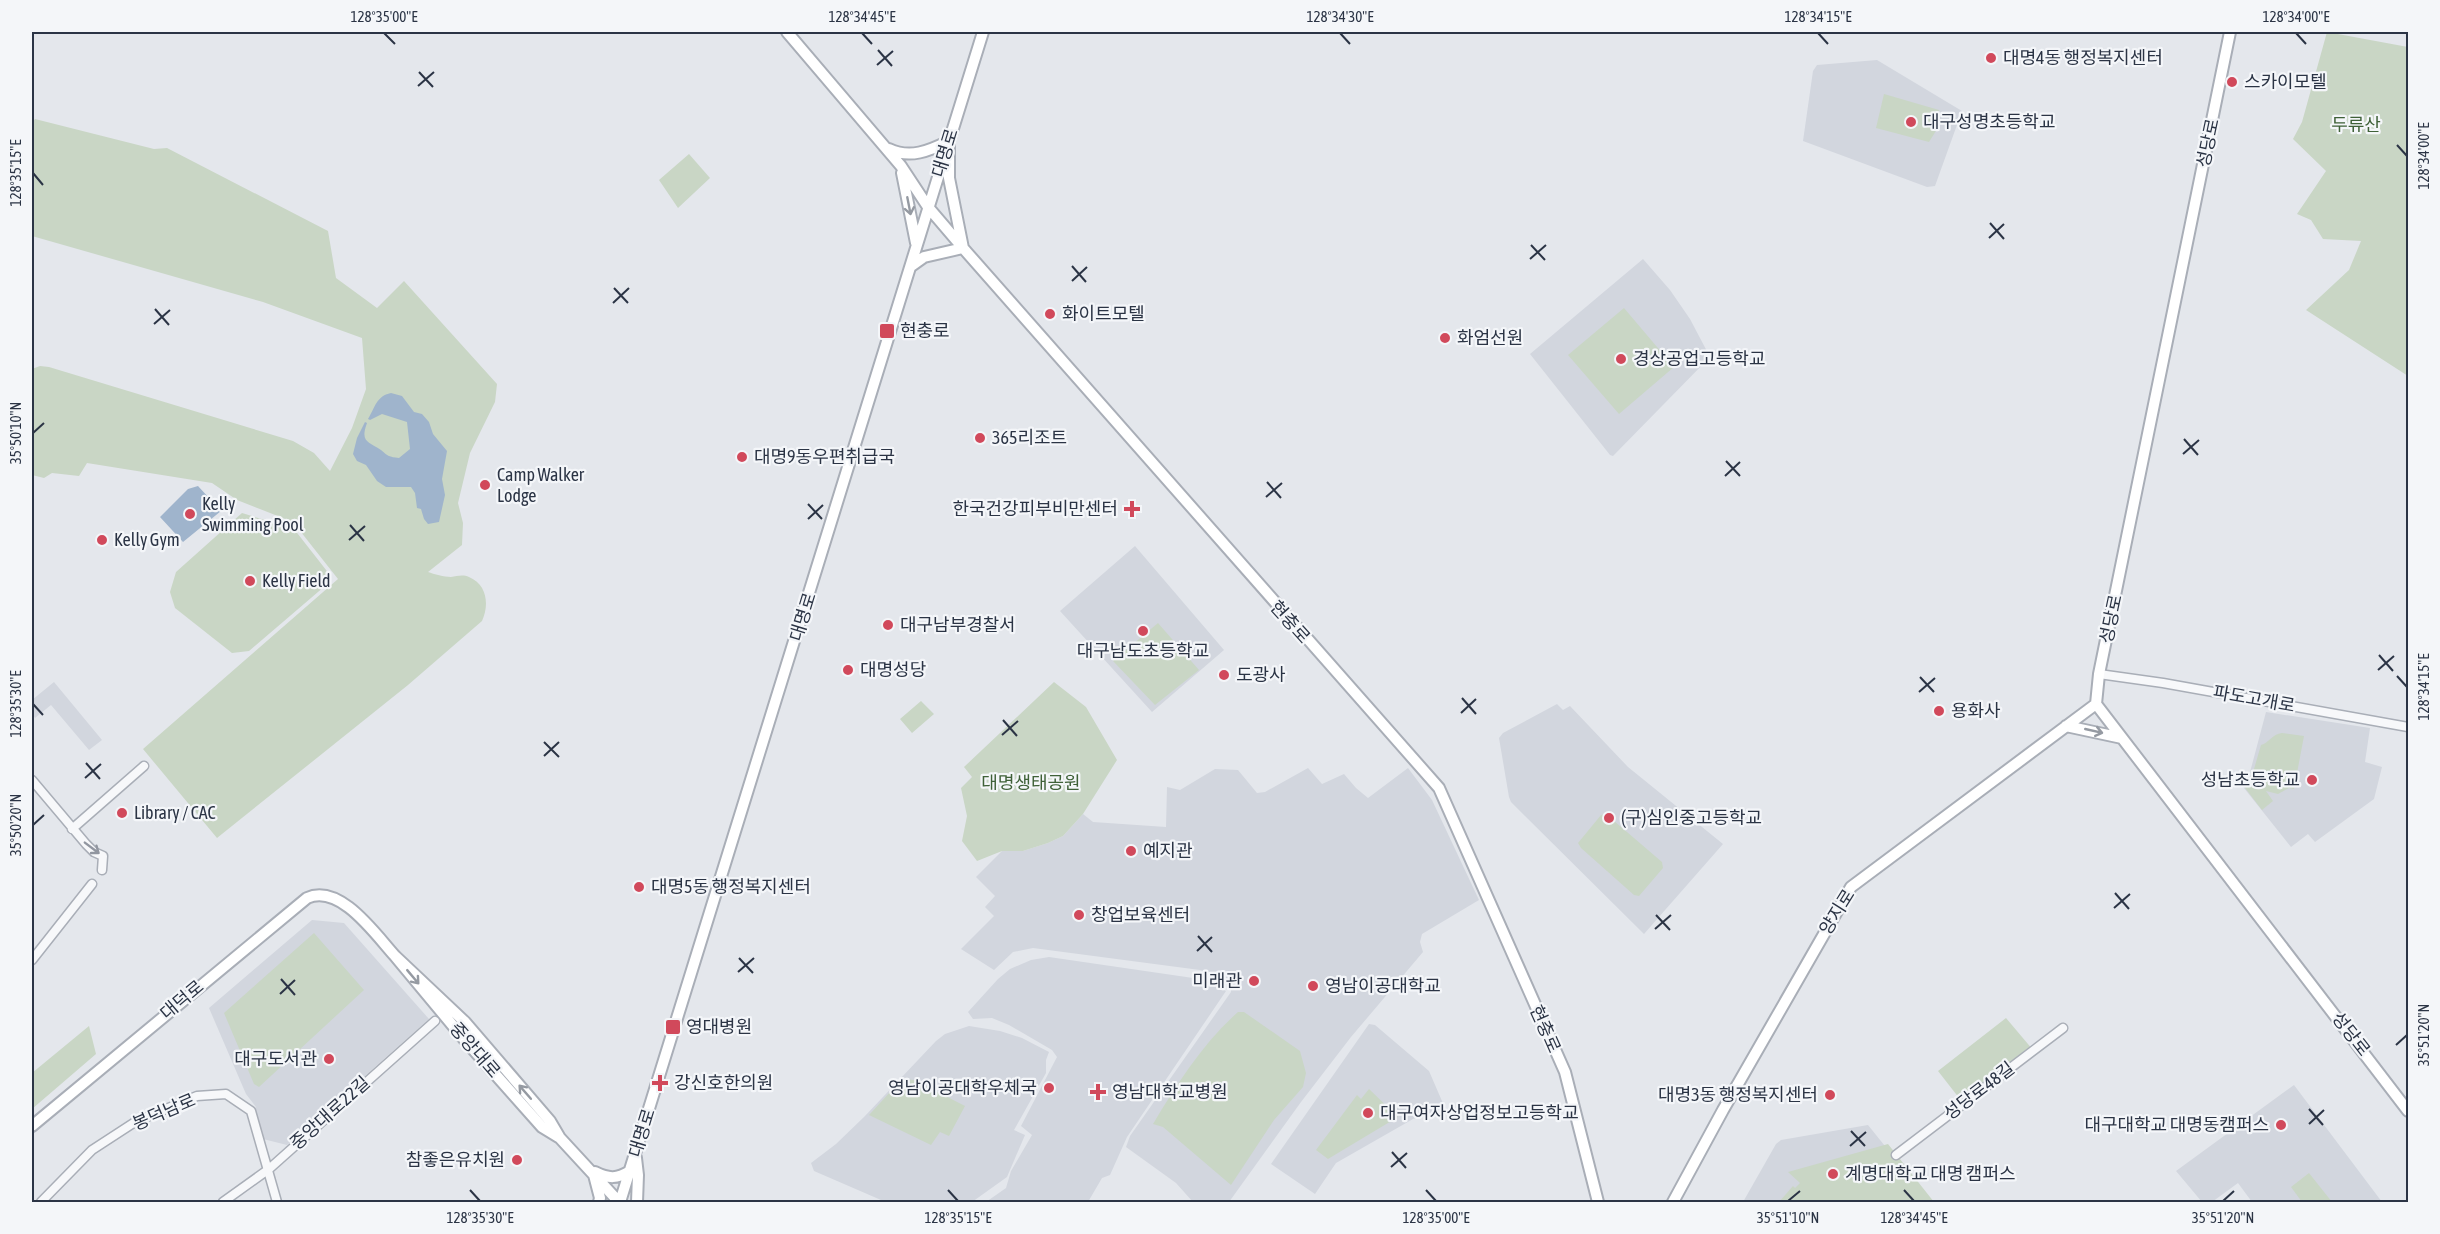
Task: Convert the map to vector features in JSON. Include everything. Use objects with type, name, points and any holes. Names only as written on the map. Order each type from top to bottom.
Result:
[{"type":"main road","name":"현충로","points":[[787,32],[901,166],[928,207],[963,248],[1439,788],[1564,1072],[1598,1203]]},
{"type":"main road","name":"대명로","points":[[620,1203],[983,32]]},
{"type":"main road","name":"성당로","points":[[2230,32],[2099,674],[2096,704],[2409,1111]]},
{"type":"main road","points":[[884,147],[901,155],[929,151],[949,141],[949,178],[963,248],[924,257],[910,267]]},
{"type":"main road","points":[[901,166],[916,245]]},
{"type":"main road","name":"양지로","points":[[1672,1203],[1851,887],[2096,704]]},
{"type":"main road","points":[[2066,726],[2122,738]]},
{"type":"main road","name":"대덕로","points":[[32,1126],[294,907],[316,894],[328,895],[339,900]]},
{"type":"main road","name":"중앙대로","points":[[339,900],[354,911],[395,956],[465,1022],[550,1121],[560,1138],[620,1203]]},
{"type":"main road","points":[[636,1155],[637,1203]]},
{"type":"main road","points":[[592,1171],[605,1177],[618,1178],[630,1171]]},
{"type":"main road","points":[[592,1171],[600,1197],[599,1203]]},
{"type":"street","name":"파도고개로","points":[[2099,674],[2184,686],[2409,727]]},
{"type":"street","points":[[72,829],[144,766]]},
{"type":"street","points":[[32,780],[72,829],[94,852],[103,856],[102,870]]},
{"type":"street","points":[[32,960],[92,885]]},
{"type":"street","name":"중앙대로22길","points":[[223,1203],[269,1168],[435,1021]]},
{"type":"street","name":"성당로48길","points":[[1896,1155],[2063,1028]]},
{"type":"street","name":"봉덕남로","points":[[41,1203],[92,1149],[135,1122],[197,1096],[226,1094],[250,1111],[269,1168],[277,1203]]},
{"type":"shaded area","points":[[1877,60],[1962,111],[1935,186],[1927,187],[1803,141],[1813,71],[1817,65]]},
{"type":"shaded area","name":"경상공업고등학교","points":[[1643,259],[1670,290],[1690,319],[1710,357],[1613,456],[1530,354]]},
{"type":"shaded area","name":"대구남도초등학교","points":[[1135,546],[1224,650],[1152,712],[1060,611]]},
{"type":"shaded area","points":[[54,682],[102,740],[89,750],[51,705],[35,718],[32,713],[32,700]]},
{"type":"shaded area","name":"(구)심인중고등학교","points":[[1557,704],[1563,710],[1570,706],[1628,767],[1723,844],[1644,934],[1511,802],[1509,797],[1499,738],[1503,733]]},
{"type":"shaded area","name":"성남초등학교","points":[[2266,712],[2370,728],[2365,762],[2382,767],[2374,799],[2315,842],[2308,834],[2291,847],[2240,783],[2249,776]]},
{"type":"shaded area","name":"영남이공대학교","points":[[1308,768],[1322,784],[1344,774],[1368,798],[1408,768],[1432,800],[1479,900],[1422,934],[1420,942],[1423,952],[1351,1037],[1229,1202],[1193,1202],[1176,1183],[1126,1147],[1130,1136],[1231,992],[1231,980],[1200,970],[1033,948],[1013,952],[994,970],[961,949],[994,916],[985,907],[995,896],[976,877],[1002,851],[1023,851],[1048,843],[1063,836],[1083,814],[1093,822],[1166,827],[1167,787],[1180,790],[1215,769],[1238,770],[1257,793],[1265,792]]},
{"type":"shaded area","points":[[312,920],[344,923],[429,1019],[287,1145],[263,1139],[254,1113],[256,1107],[246,1094],[209,1008]]},
{"type":"shaded area","name":"영남대학교병원","points":[[1049,957],[1193,978],[1226,991],[1127,1137],[1110,1175],[1102,1178],[1088,1202],[986,1202],[1006,1188],[1011,1171],[1032,1135],[1021,1126],[1057,1057],[1052,1050],[1009,1025],[992,1018],[973,1019],[968,1012],[1010,969],[1031,960]]},
{"type":"shaded area","name":"대구여자상업정보고등학교","points":[[1369,1024],[1375,1025],[1429,1071],[1445,1108],[1413,1119],[1336,1163],[1315,1194],[1271,1164]]},
{"type":"shaded area","points":[[969,1026],[1000,1031],[1022,1038],[1049,1052],[1046,1060],[1046,1073],[1014,1130],[1025,1135],[1007,1177],[972,1202],[896,1202],[881,1200],[814,1171],[811,1163],[836,1144],[864,1117],[936,1041],[945,1034]]},
{"type":"shaded area","name":"대구대학교 대명동캠퍼스","points":[[2294,1085],[2382,1202],[2252,1202],[2238,1183],[2212,1202],[2202,1202],[2176,1171]]},
{"type":"shaded area","name":"계명대학교 대명 캠퍼스","points":[[1868,1125],[1930,1202],[1743,1202],[1776,1144],[1781,1140]]},
{"type":"green space","name":"두류산","points":[[2327,32],[2408,47],[2408,376],[2306,310],[2349,270],[2361,241],[2323,239],[2311,220],[2297,214],[2326,171],[2293,139],[2302,122]]},
{"type":"green space","points":[[1884,94],[1939,110],[1939,126],[1929,142],[1876,128]]},
{"type":"green space","points":[[35,119],[154,149],[167,148],[328,231],[336,278],[377,308],[404,281],[497,384],[495,402],[470,453],[458,503],[463,523],[462,545],[428,572],[448,577],[469,577],[480,585],[486,603],[482,621],[408,685],[217,838],[143,749],[338,579],[293,522],[237,500],[212,483],[87,463],[79,476],[52,473],[44,478],[32,475],[32,369],[40,366],[49,367],[293,441],[314,453],[330,471],[352,428],[366,389],[362,338],[263,302],[32,236],[32,123]]},
{"type":"green space","points":[[689,154],[710,178],[678,208],[659,180]]},
{"type":"green space","points":[[1624,308],[1674,367],[1619,414],[1568,355]]},
{"type":"green space","name":"Kelly Field","points":[[242,513],[294,529],[330,575],[325,586],[249,651],[232,653],[175,608],[170,592],[176,572]]},
{"type":"green space","points":[[1158,623],[1199,670],[1155,705],[1113,661]]},
{"type":"green space","name":"대명생태공원","points":[[1054,682],[1086,707],[1117,760],[1083,814],[1063,836],[1023,851],[1002,851],[977,861],[962,841],[967,816],[961,788],[972,777],[964,767]]},
{"type":"green space","points":[[921,701],[934,714],[912,733],[900,719]]},
{"type":"green space","points":[[2282,733],[2304,736],[2294,789],[2289,788],[2278,794],[2266,791],[2273,801],[2262,810],[2242,784],[2252,776],[2261,745]]},
{"type":"green space","points":[[1606,814],[1662,862],[1663,868],[1639,896],[1634,895],[1578,843],[1601,815]]},
{"type":"green space","points":[[314,933],[364,990],[259,1087],[254,1084],[224,1013]]},
{"type":"green space","points":[[1238,1012],[1244,1012],[1300,1051],[1306,1073],[1303,1087],[1274,1120],[1231,1185],[1163,1127],[1153,1124],[1181,1079],[1202,1051]]},
{"type":"green space","points":[[2006,1018],[2033,1050],[1963,1103],[1938,1071]]},
{"type":"green space","points":[[89,1026],[96,1054],[32,1109],[32,1073]]},
{"type":"green space","points":[[902,1079],[914,1080],[965,1106],[949,1136],[940,1132],[931,1145],[869,1115]]},
{"type":"green space","points":[[1369,1089],[1398,1117],[1328,1159],[1316,1150],[1357,1095],[1361,1099]]},
{"type":"green space","points":[[1888,1144],[1934,1202],[1779,1202],[1793,1186],[1795,1188],[1800,1183],[1788,1172]]},
{"type":"green space","points":[[2309,1173],[2332,1202],[2302,1202],[2291,1187]]},
{"type":"water","points":[[391,393],[402,396],[414,412],[422,414],[429,422],[433,434],[447,451],[442,479],[445,495],[439,522],[428,524],[424,519],[421,509],[417,508],[415,493],[411,487],[386,487],[377,481],[366,465],[357,461],[353,454],[357,438],[365,422],[367,423],[364,434],[366,440],[387,455],[399,458],[410,449],[407,422],[382,414],[368,419],[379,400]]},
{"type":"water","name":"Kelly Swimming Pool","points":[[198,486],[221,511],[183,542],[160,517],[188,489]]},
{"type":"place","name":"대명4동 행정복지센터","points":[[1991,58]]},
{"type":"place","name":"스카이모텔","points":[[2232,82]]},
{"type":"place","name":"대구성명초등학교","points":[[1911,122]]},
{"type":"place","name":"화이트모텔","points":[[1050,314]]},
{"type":"place","name":"현충로","points":[[887,331]]},
{"type":"place","name":"화엄선원","points":[[1445,338]]},
{"type":"place","name":"경상공업고등학교","points":[[1621,359]]},
{"type":"place","name":"365리조트","points":[[980,438]]},
{"type":"place","name":"대명9동우편취급국","points":[[742,457]]},
{"type":"place","name":"Camp Walker Lodge","points":[[485,485]]},
{"type":"place","name":"한국건강피부비만센터","points":[[1132,509]]},
{"type":"place","name":"Kelly Swimming Pool","points":[[190,514]]},
{"type":"place","name":"Kelly Gym","points":[[102,540]]},
{"type":"place","name":"Kelly Field","points":[[250,581]]},
{"type":"place","name":"대구남부경찰서","points":[[888,625]]},
{"type":"place","name":"대구남도초등학교","points":[[1143,631]]},
{"type":"place","name":"대명성당","points":[[848,670]]},
{"type":"place","name":"도광사","points":[[1224,675]]},
{"type":"place","name":"용화사","points":[[1939,711]]},
{"type":"place","name":"성남초등학교","points":[[2312,780]]},
{"type":"place","name":"Library / CAC","points":[[122,813]]},
{"type":"place","name":"(구)심인중고등학교","points":[[1609,818]]},
{"type":"place","name":"예지관","points":[[1131,851]]},
{"type":"place","name":"대명5동 행정복지센터","points":[[639,887]]},
{"type":"place","name":"창업보육센터","points":[[1079,915]]},
{"type":"place","name":"미래관","points":[[1254,981]]},
{"type":"place","name":"영남이공대학교","points":[[1313,986]]},
{"type":"place","name":"영대병원","points":[[673,1027]]},
{"type":"place","name":"대구도서관","points":[[329,1059]]},
{"type":"place","name":"강신호한의원","points":[[660,1083]]},
{"type":"place","name":"영남이공대학우체국","points":[[1049,1088]]},
{"type":"place","name":"영남대학교병원","points":[[1098,1092]]},
{"type":"place","name":"대명3동 행정복지센터","points":[[1830,1095]]},
{"type":"place","name":"대구여자상업정보고등학교","points":[[1368,1113]]},
{"type":"place","name":"대구대학교 대명동캠퍼스","points":[[2281,1125]]},
{"type":"place","name":"참좋은유치원","points":[[517,1160]]},
{"type":"place","name":"계명대학교 대명 캠퍼스","points":[[1833,1174]]}]
